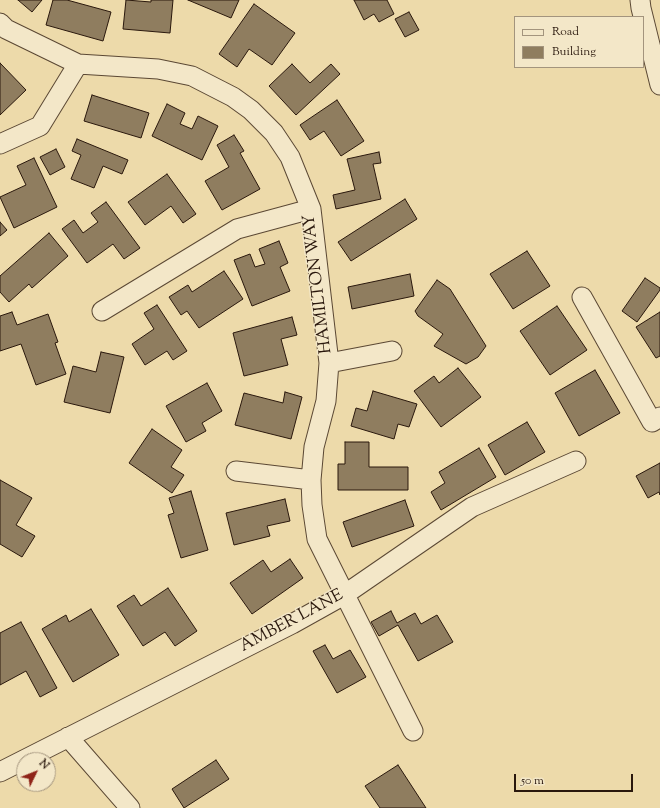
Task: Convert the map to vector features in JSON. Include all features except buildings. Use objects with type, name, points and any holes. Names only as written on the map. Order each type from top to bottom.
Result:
[{"type":"street","points":[[640,0],[643,16]]},
{"type":"street","points":[[644,20],[660,85]]},
{"type":"street","name":"HAMILTON WAY","points":[[0,23],[6,29],[78,64],[158,69],[192,76],[233,96],[251,110],[274,133],[290,157],[311,209],[329,362],[326,401],[314,447],[311,480],[312,505],[317,539],[412,731]]},
{"type":"street","points":[[0,144],[40,126],[78,64]]},
{"type":"street","points":[[102,311],[237,229],[311,209]]},
{"type":"street","points":[[582,297],[656,420]]},
{"type":"street","points":[[329,362],[392,351]]},
{"type":"street","name":"AMBER LANE","points":[[0,772],[292,624],[344,595],[472,507],[576,461]]},
{"type":"street","points":[[236,471],[311,480]]},
{"type":"street","points":[[68,737],[130,808]]}]
